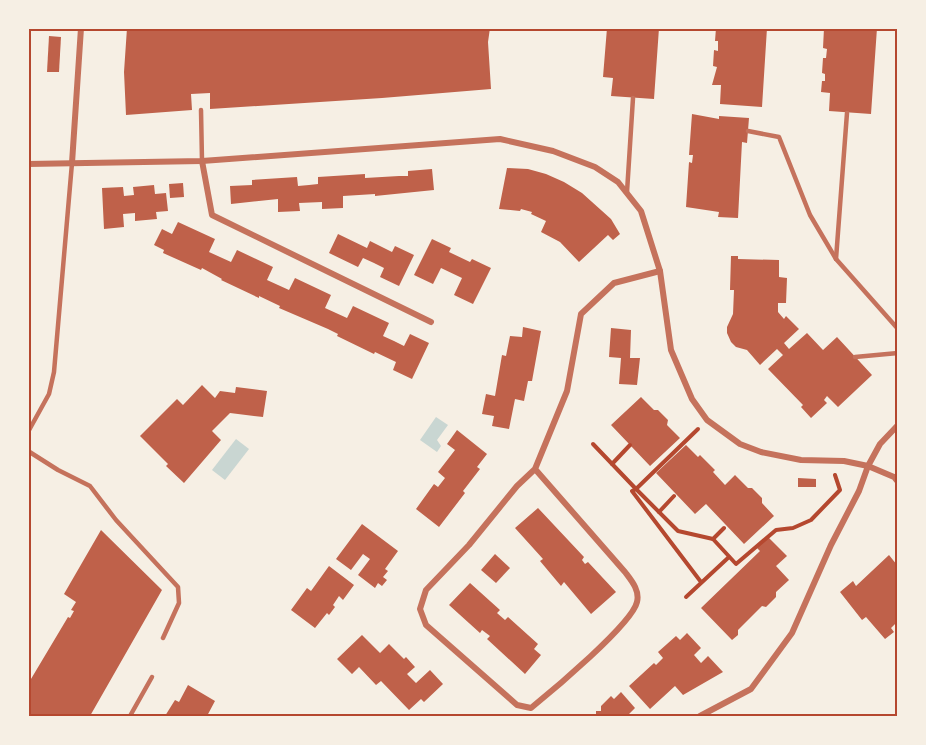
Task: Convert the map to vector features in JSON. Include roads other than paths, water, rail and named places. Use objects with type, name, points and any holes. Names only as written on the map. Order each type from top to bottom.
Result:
[{"type":"street","points":[[72,163],[81,28]]},
{"type":"street","points":[[28,165],[202,161],[500,139],[553,151],[594,167],[618,183],[641,211],[660,271],[671,350],[692,399],[707,420],[740,444],[761,452],[801,460],[831,460],[867,466],[894,477],[897,482]]},
{"type":"street","points":[[202,161],[212,215],[431,322]]},
{"type":"street","points":[[535,469],[625,572],[635,585],[637,601],[631,614],[621,625],[565,680],[531,708],[517,705],[426,625],[420,609],[426,590],[469,545],[517,486],[535,469],[567,391],[581,314],[614,283],[660,271]]},
{"type":"street","points":[[699,717],[751,688],[792,633],[831,545],[859,491],[867,466],[880,444],[897,425]]},
{"type":"lane","points":[[627,192],[633,98]]},
{"type":"lane","points":[[201,110],[202,161]]},
{"type":"lane","points":[[836,259],[848,113]]},
{"type":"lane","points":[[748,131],[779,137],[810,216],[836,259],[897,329]]},
{"type":"lane","points":[[28,432],[49,394],[54,372],[72,163]]},
{"type":"lane","points":[[855,357],[897,353]]},
{"type":"lane","points":[[28,451],[58,471],[90,486],[116,520],[178,587],[179,603],[163,638]]},
{"type":"lane","points":[[130,717],[152,677]]}]
